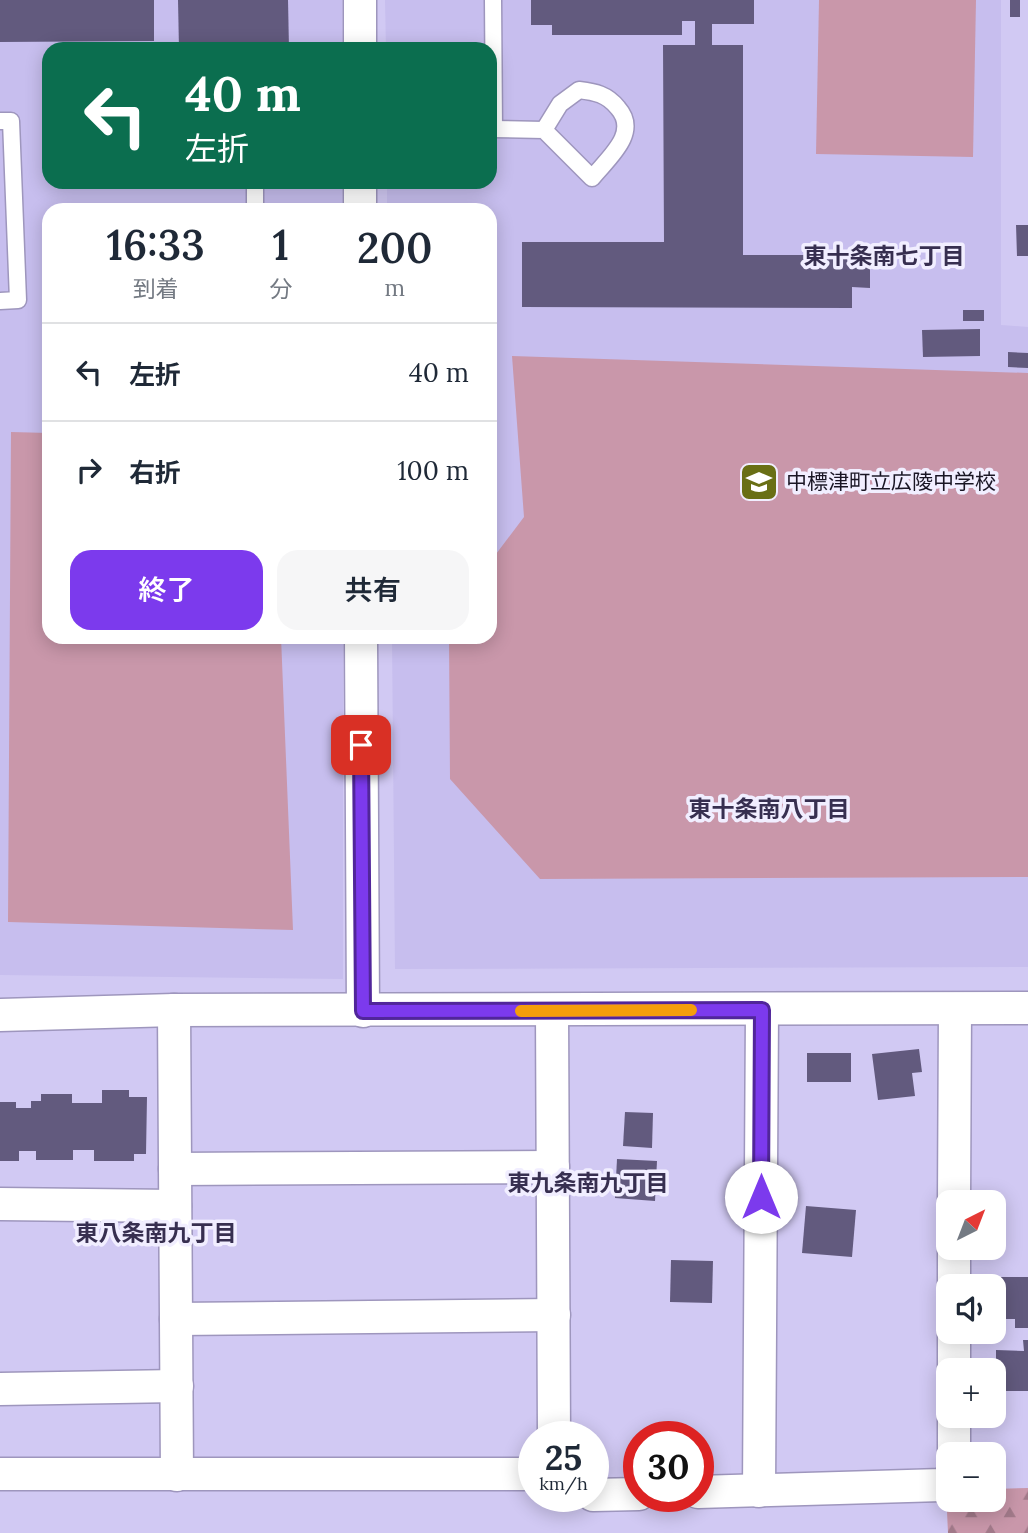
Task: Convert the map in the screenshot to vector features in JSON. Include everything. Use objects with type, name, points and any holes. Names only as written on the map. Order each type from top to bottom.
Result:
[{"type":"street","points":[[360,0],[360,42]]},
{"type":"street","points":[[360,644],[363,1011]]},
{"type":"street","points":[[954,1190],[955,1009]]},
{"type":"street","points":[[0,1015],[174,1010],[1028,1009]]},
{"type":"street","points":[[174,1010],[177,1475]]},
{"type":"street","points":[[760,1490],[762,1010]]},
{"type":"street","points":[[552,1011],[554,1421]]},
{"type":"street","points":[[175,1169],[553,1167]]},
{"type":"street","points":[[0,1204],[175,1206]]},
{"type":"street","points":[[176,1319],[554,1315]]},
{"type":"street","points":[[0,1390],[177,1386]]},
{"type":"street","points":[[0,1474],[518,1474]]},
{"type":"street","points":[[714,1491],[936,1485]]},
{"type":"lane","points":[[493,0],[493,42]]},
{"type":"lane","points":[[497,129],[544,130],[592,178],[623,141],[627,130],[625,116],[614,103],[600,93],[579,90],[560,104],[544,130]]},
{"type":"lane","points":[[0,121],[11,121],[18,300],[0,301]]},
{"type":"shaded area","points":[[0,0],[342,0],[342,42],[42,42],[42,189],[342,189],[342,203],[42,203],[42,644],[343,644],[343,979],[0,975]]},
{"type":"shaded area","name":"中標津町立広陵中学校","points":[[385,0],[1001,0],[1001,325],[1028,327],[1028,967],[395,969],[392,644],[497,644],[497,203],[387,203],[387,189],[497,189],[497,42],[386,42]]},
{"type":"green space","points":[[819,0],[976,0],[973,157],[816,154]]},
{"type":"green space","points":[[512,356],[1028,373],[1028,877],[540,879],[450,779],[449,644],[497,644],[497,553],[524,517]]},
{"type":"green space","points":[[11,432],[42,433],[42,644],[281,644],[293,930],[8,922]]},
{"type":"green space","points":[[1028,1488],[1028,1533],[948,1533],[947,1512],[1006,1512],[1006,1489]]},
{"type":"building","points":[[0,0],[154,0],[154,41],[0,42]]},
{"type":"building","points":[[178,0],[288,0],[289,42],[179,42]]},
{"type":"building","points":[[531,0],[754,0],[754,24],[712,24],[712,45],[743,45],[743,255],[870,255],[870,288],[852,287],[852,308],[522,307],[522,242],[664,242],[663,45],[695,45],[695,21],[682,21],[682,35],[552,35],[552,25],[531,25]]},
{"type":"building","points":[[1010,0],[1020,0],[1020,17],[1010,17]]},
{"type":"building","points":[[1016,225],[1028,225],[1028,256],[1017,256]]},
{"type":"building","points":[[963,310],[984,310],[984,321],[963,321]]},
{"type":"building","points":[[980,329],[980,356],[923,357],[922,330]]},
{"type":"building","points":[[1008,352],[1028,353],[1028,368],[1008,367]]},
{"type":"building","points":[[919,1049],[922,1072],[912,1073],[915,1096],[878,1100],[872,1054]]},
{"type":"building","points":[[807,1053],[851,1053],[851,1082],[807,1082]]},
{"type":"building","points":[[102,1090],[129,1090],[129,1097],[147,1097],[146,1154],[134,1154],[134,1161],[94,1161],[94,1150],[73,1150],[73,1160],[36,1160],[36,1151],[19,1151],[19,1161],[0,1161],[0,1102],[16,1102],[16,1108],[31,1108],[31,1101],[41,1101],[41,1094],[72,1094],[72,1103],[102,1103]]},
{"type":"building","points":[[625,1112],[653,1113],[652,1148],[623,1146]]},
{"type":"building","points":[[617,1159],[657,1161],[655,1201],[615,1198]]},
{"type":"building","points":[[806,1206],[856,1210],[852,1257],[802,1253]]},
{"type":"building","points":[[671,1260],[713,1261],[712,1303],[670,1302]]},
{"type":"building","points":[[1006,1277],[1028,1277],[1028,1328],[1015,1328],[1015,1319],[1006,1319]]},
{"type":"building","points":[[1023,1340],[1028,1340],[1028,1391],[1006,1391],[1006,1358],[996,1358],[996,1350],[1024,1351]]},
{"type":"slow traffic","points":[[521,1011],[691,1010]]},
{"type":"place","name":"中標津町立広陵中学校","points":[[759,482]]},
{"type":"district","name":"東十条南七丁目","points":[[884,256]]},
{"type":"district","name":"東十条南八丁目","points":[[769,809]]},
{"type":"district","name":"東九条南九丁目","points":[[588,1183]]},
{"type":"district","name":"東八条南九丁目","points":[[156,1233]]},
{"type":"route","points":[[361,745],[363,1011],[762,1010],[761,1197]]}]
